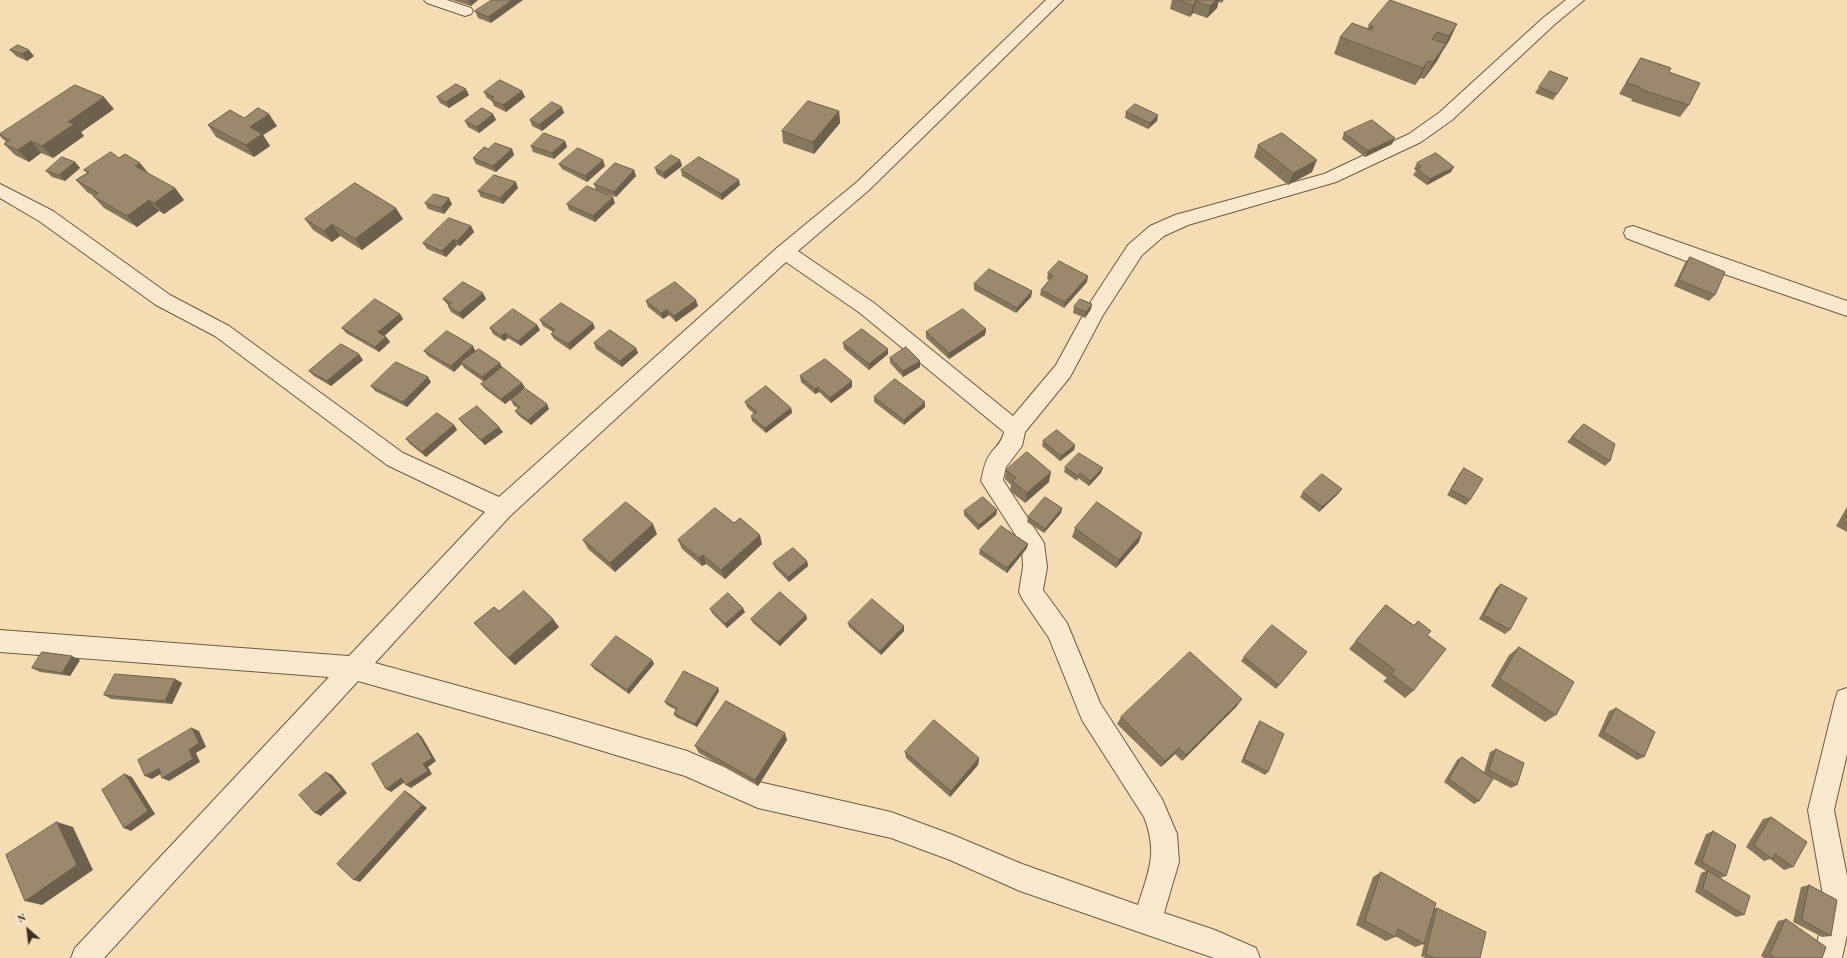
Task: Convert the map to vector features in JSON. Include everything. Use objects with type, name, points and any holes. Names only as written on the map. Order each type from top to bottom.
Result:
[{"type":"street","points":[[432,0],[465,11]]},
{"type":"street","points":[[84,958],[502,508],[785,252],[863,186],[1055,0]]},
{"type":"street","points":[[1147,922],[1166,862],[1164,834],[1153,808],[1092,711],[1058,631],[1031,592],[1036,567],[1033,543],[992,481],[996,463],[1011,446],[1015,429],[1063,370],[1095,311],[1135,250],[1157,231],[1182,220],[1330,178],[1415,138],[1446,116],[1549,21],[1576,0]]},
{"type":"street","points":[[0,190],[46,216],[163,300],[222,331],[395,459],[502,508]]},
{"type":"street","points":[[1633,233],[1693,256],[1847,309]]},
{"type":"street","points":[[785,252],[867,308],[920,353],[1015,429]]},
{"type":"street","points":[[0,641],[253,659],[353,668],[550,723],[687,764],[758,795],[891,825],[954,848],[1020,877],[1147,922],[1215,944],[1246,958]]},
{"type":"street","points":[[1828,958],[1839,907],[1821,810],[1847,700]]},
{"type":"building","points":[[492,0],[512,0],[488,17],[475,11]]},
{"type":"building","points":[[1179,0],[1216,0],[1210,6],[1196,1],[1193,5]]},
{"type":"building","points":[[1390,0],[1457,24],[1449,36],[1437,32],[1432,39],[1446,44],[1433,62],[1428,61],[1423,68],[1340,37],[1352,23],[1371,30],[1374,27],[1369,25]]},
{"type":"building","points":[[18,45],[29,50],[22,54],[10,50]]},
{"type":"building","points":[[1641,58],[1671,68],[1669,72],[1700,83],[1689,105],[1640,89],[1640,87],[1627,83]]},
{"type":"building","points":[[1550,71],[1568,78],[1557,94],[1539,87]]},
{"type":"building","points":[[500,80],[522,91],[503,105],[491,100],[494,97],[484,92]]},
{"type":"building","points":[[456,84],[466,89],[446,102],[437,97]]},
{"type":"building","points":[[75,85],[104,97],[68,122],[74,124],[42,146],[31,141],[18,150],[4,144],[10,140],[0,134]]},
{"type":"building","points":[[808,101],[839,111],[813,142],[782,131]]},
{"type":"building","points":[[552,102],[562,107],[539,125],[530,120]]},
{"type":"building","points":[[1135,104],[1158,115],[1150,123],[1126,112]]},
{"type":"building","points":[[258,108],[269,114],[250,127],[262,134],[246,145],[208,125],[230,110],[244,118]]},
{"type":"building","points":[[482,108],[493,114],[477,127],[465,121]]},
{"type":"building","points":[[1372,120],[1395,138],[1368,151],[1344,133]]},
{"type":"building","points":[[544,133],[565,141],[552,153],[531,146]]},
{"type":"building","points":[[1282,133],[1317,160],[1293,173],[1258,145]]},
{"type":"building","points":[[495,143],[512,149],[493,166],[473,158],[484,147],[488,149]]},
{"type":"building","points":[[578,148],[603,160],[585,176],[559,164]]},
{"type":"building","points":[[111,152],[119,158],[125,154],[140,163],[135,166],[175,188],[154,203],[149,200],[127,216],[93,196],[98,193],[76,180],[89,172],[84,170]]},
{"type":"building","points":[[1436,153],[1454,167],[1430,179],[1417,169],[1421,167],[1417,163]]},
{"type":"building","points":[[671,155],[680,160],[663,173],[655,168]]},
{"type":"building","points":[[62,157],[75,162],[59,175],[46,171]]},
{"type":"building","points":[[699,157],[739,180],[721,194],[681,170]]},
{"type":"building","points":[[615,163],[634,170],[614,192],[594,184]]},
{"type":"building","points":[[494,175],[516,182],[500,198],[478,191]]},
{"type":"building","points":[[355,183],[396,208],[355,239],[332,224],[324,231],[305,219]]},
{"type":"building","points":[[587,186],[613,197],[593,216],[567,204]]},
{"type":"building","points":[[434,194],[449,198],[441,208],[425,203]]},
{"type":"building","points":[[449,218],[471,226],[457,241],[454,239],[442,251],[423,243]]},
{"type":"building","points":[[1690,257],[1725,272],[1715,295],[1679,280]]},
{"type":"building","points":[[1059,261],[1088,276],[1065,302],[1041,290],[1053,276],[1048,273]]},
{"type":"building","points":[[989,269],[1032,291],[1017,308],[974,284]]},
{"type":"building","points":[[463,282],[483,293],[459,313],[448,306],[452,303],[443,299]]},
{"type":"building","points":[[675,282],[696,300],[674,316],[667,310],[661,313],[646,301]]},
{"type":"building","points":[[375,299],[400,314],[378,332],[386,337],[375,347],[342,328]]},
{"type":"building","points":[[1080,299],[1092,304],[1086,312],[1074,307]]},
{"type":"building","points":[[561,303],[593,323],[568,344],[551,334],[555,330],[540,320]]},
{"type":"building","points":[[513,309],[537,325],[518,341],[505,333],[501,336],[490,328]]},
{"type":"building","points":[[963,309],[986,329],[949,353],[926,332]]},
{"type":"building","points":[[862,329],[888,349],[869,364],[843,343]]},
{"type":"building","points":[[610,330],[636,348],[620,361],[594,343]]},
{"type":"building","points":[[447,331],[473,346],[451,366],[424,351]]},
{"type":"building","points":[[341,344],[359,354],[327,381],[309,371]]},
{"type":"building","points":[[906,347],[920,361],[903,371],[890,358]]},
{"type":"building","points":[[479,349],[500,363],[482,377],[461,362]]},
{"type":"building","points":[[825,359],[852,381],[830,398],[818,387],[815,389],[800,376]]},
{"type":"building","points":[[396,362],[428,377],[403,402],[371,386]]},
{"type":"building","points":[[502,367],[522,383],[501,399],[481,384]]},
{"type":"building","points":[[895,379],[925,402],[904,420],[874,397]]},
{"type":"building","points":[[766,386],[791,408],[765,428],[751,416],[757,412],[745,402]]},
{"type":"building","points":[[526,389],[547,404],[528,420],[515,411],[520,407],[511,400]]},
{"type":"building","points":[[477,406],[499,427],[481,440],[459,419]]},
{"type":"building","points":[[437,413],[454,425],[422,452],[406,439]]},
{"type":"building","points":[[1584,424],[1615,444],[1610,461],[1572,437]]},
{"type":"building","points":[[1057,430],[1075,445],[1061,456],[1043,441]]},
{"type":"building","points":[[1027,452],[1051,472],[1027,493],[1012,481],[1016,478],[1006,470]]},
{"type":"building","points":[[1079,453],[1103,468],[1090,481],[1080,473],[1078,476],[1065,467]]},
{"type":"building","points":[[1464,468],[1483,479],[1470,500],[1451,490]]},
{"type":"building","points":[[1322,474],[1342,489],[1322,507],[1303,492]]},
{"type":"building","points":[[983,497],[997,510],[979,525],[964,511]]},
{"type":"building","points":[[1045,497],[1062,508],[1045,529],[1028,517]]},
{"type":"building","points":[[626,502],[653,524],[610,563],[583,540]]},
{"type":"building","points":[[1097,502],[1142,533],[1119,560],[1075,528]]},
{"type":"building","points":[[715,508],[734,523],[740,518],[760,535],[721,570],[703,555],[699,558],[678,540]]},
{"type":"building","points":[[1847,515],[1847,523],[1843,521]]},
{"type":"building","points":[[1001,526],[1028,544],[1007,568],[980,550]]},
{"type":"building","points":[[793,548],[807,561],[788,577],[773,563]]},
{"type":"building","points":[[1501,584],[1527,598],[1510,630],[1484,615]]},
{"type":"building","points":[[524,591],[553,619],[508,658],[474,623],[494,607],[499,611]]},
{"type":"building","points":[[780,592],[806,615],[778,642],[751,619]]},
{"type":"building","points":[[728,593],[743,608],[725,624],[710,609]]},
{"type":"building","points":[[872,599],[904,626],[880,651],[848,623]]},
{"type":"building","points":[[1386,605],[1414,626],[1418,621],[1431,631],[1427,635],[1446,649],[1413,691],[1391,674],[1395,670],[1356,641]]},
{"type":"building","points":[[1272,625],[1307,652],[1279,685],[1244,657]]},
{"type":"building","points":[[616,636],[652,660],[627,690],[591,665]]},
{"type":"building","points":[[1519,647],[1574,682],[1556,715],[1500,679]]},
{"type":"building","points":[[42,652],[72,656],[62,673],[32,668]]},
{"type":"building","points":[[1190,652],[1242,699],[1186,755],[1179,748],[1165,761],[1121,717]]},
{"type":"building","points":[[684,671],[718,688],[695,724],[674,714],[677,708],[665,702]]},
{"type":"building","points":[[115,674],[175,679],[165,701],[104,695]]},
{"type":"building","points":[[726,701],[785,733],[755,780],[695,746]]},
{"type":"building","points":[[1616,708],[1655,732],[1644,757],[1604,732]]},
{"type":"building","points":[[934,720],[979,758],[951,791],[905,752]]},
{"type":"building","points":[[1260,721],[1284,734],[1268,772],[1244,759]]},
{"type":"building","points":[[192,728],[199,743],[189,750],[193,759],[162,778],[159,768],[145,776],[138,760]]},
{"type":"building","points":[[418,733],[432,758],[423,764],[428,771],[406,785],[401,778],[386,789],[372,764]]},
{"type":"building","points":[[1496,749],[1524,763],[1517,785],[1489,770]]},
{"type":"building","points":[[1462,757],[1493,779],[1479,801],[1449,779]]},
{"type":"building","points":[[326,772],[342,790],[315,813],[299,795]]},
{"type":"building","points":[[125,774],[148,811],[124,828],[102,790]]},
{"type":"building","points":[[405,791],[422,805],[354,880],[337,864]]},
{"type":"building","points":[[1771,817],[1807,842],[1793,867],[1775,854],[1772,859],[1754,845]]},
{"type":"building","points":[[57,822],[77,865],[25,901],[6,855]]},
{"type":"building","points":[[1713,831],[1736,845],[1726,876],[1702,862]]},
{"type":"building","points":[[1708,871],[1750,896],[1744,915],[1703,889]]},
{"type":"building","points":[[1381,872],[1436,903],[1424,944],[1398,929],[1395,937],[1365,921]]},
{"type":"building","points":[[1809,885],[1837,900],[1831,936],[1802,920]]},
{"type":"building","points":[[1437,908],[1486,932],[1480,958],[1434,958],[1426,954]]},
{"type":"building","points":[[1786,919],[1826,947],[1822,958],[1775,958],[1770,954]]}]
